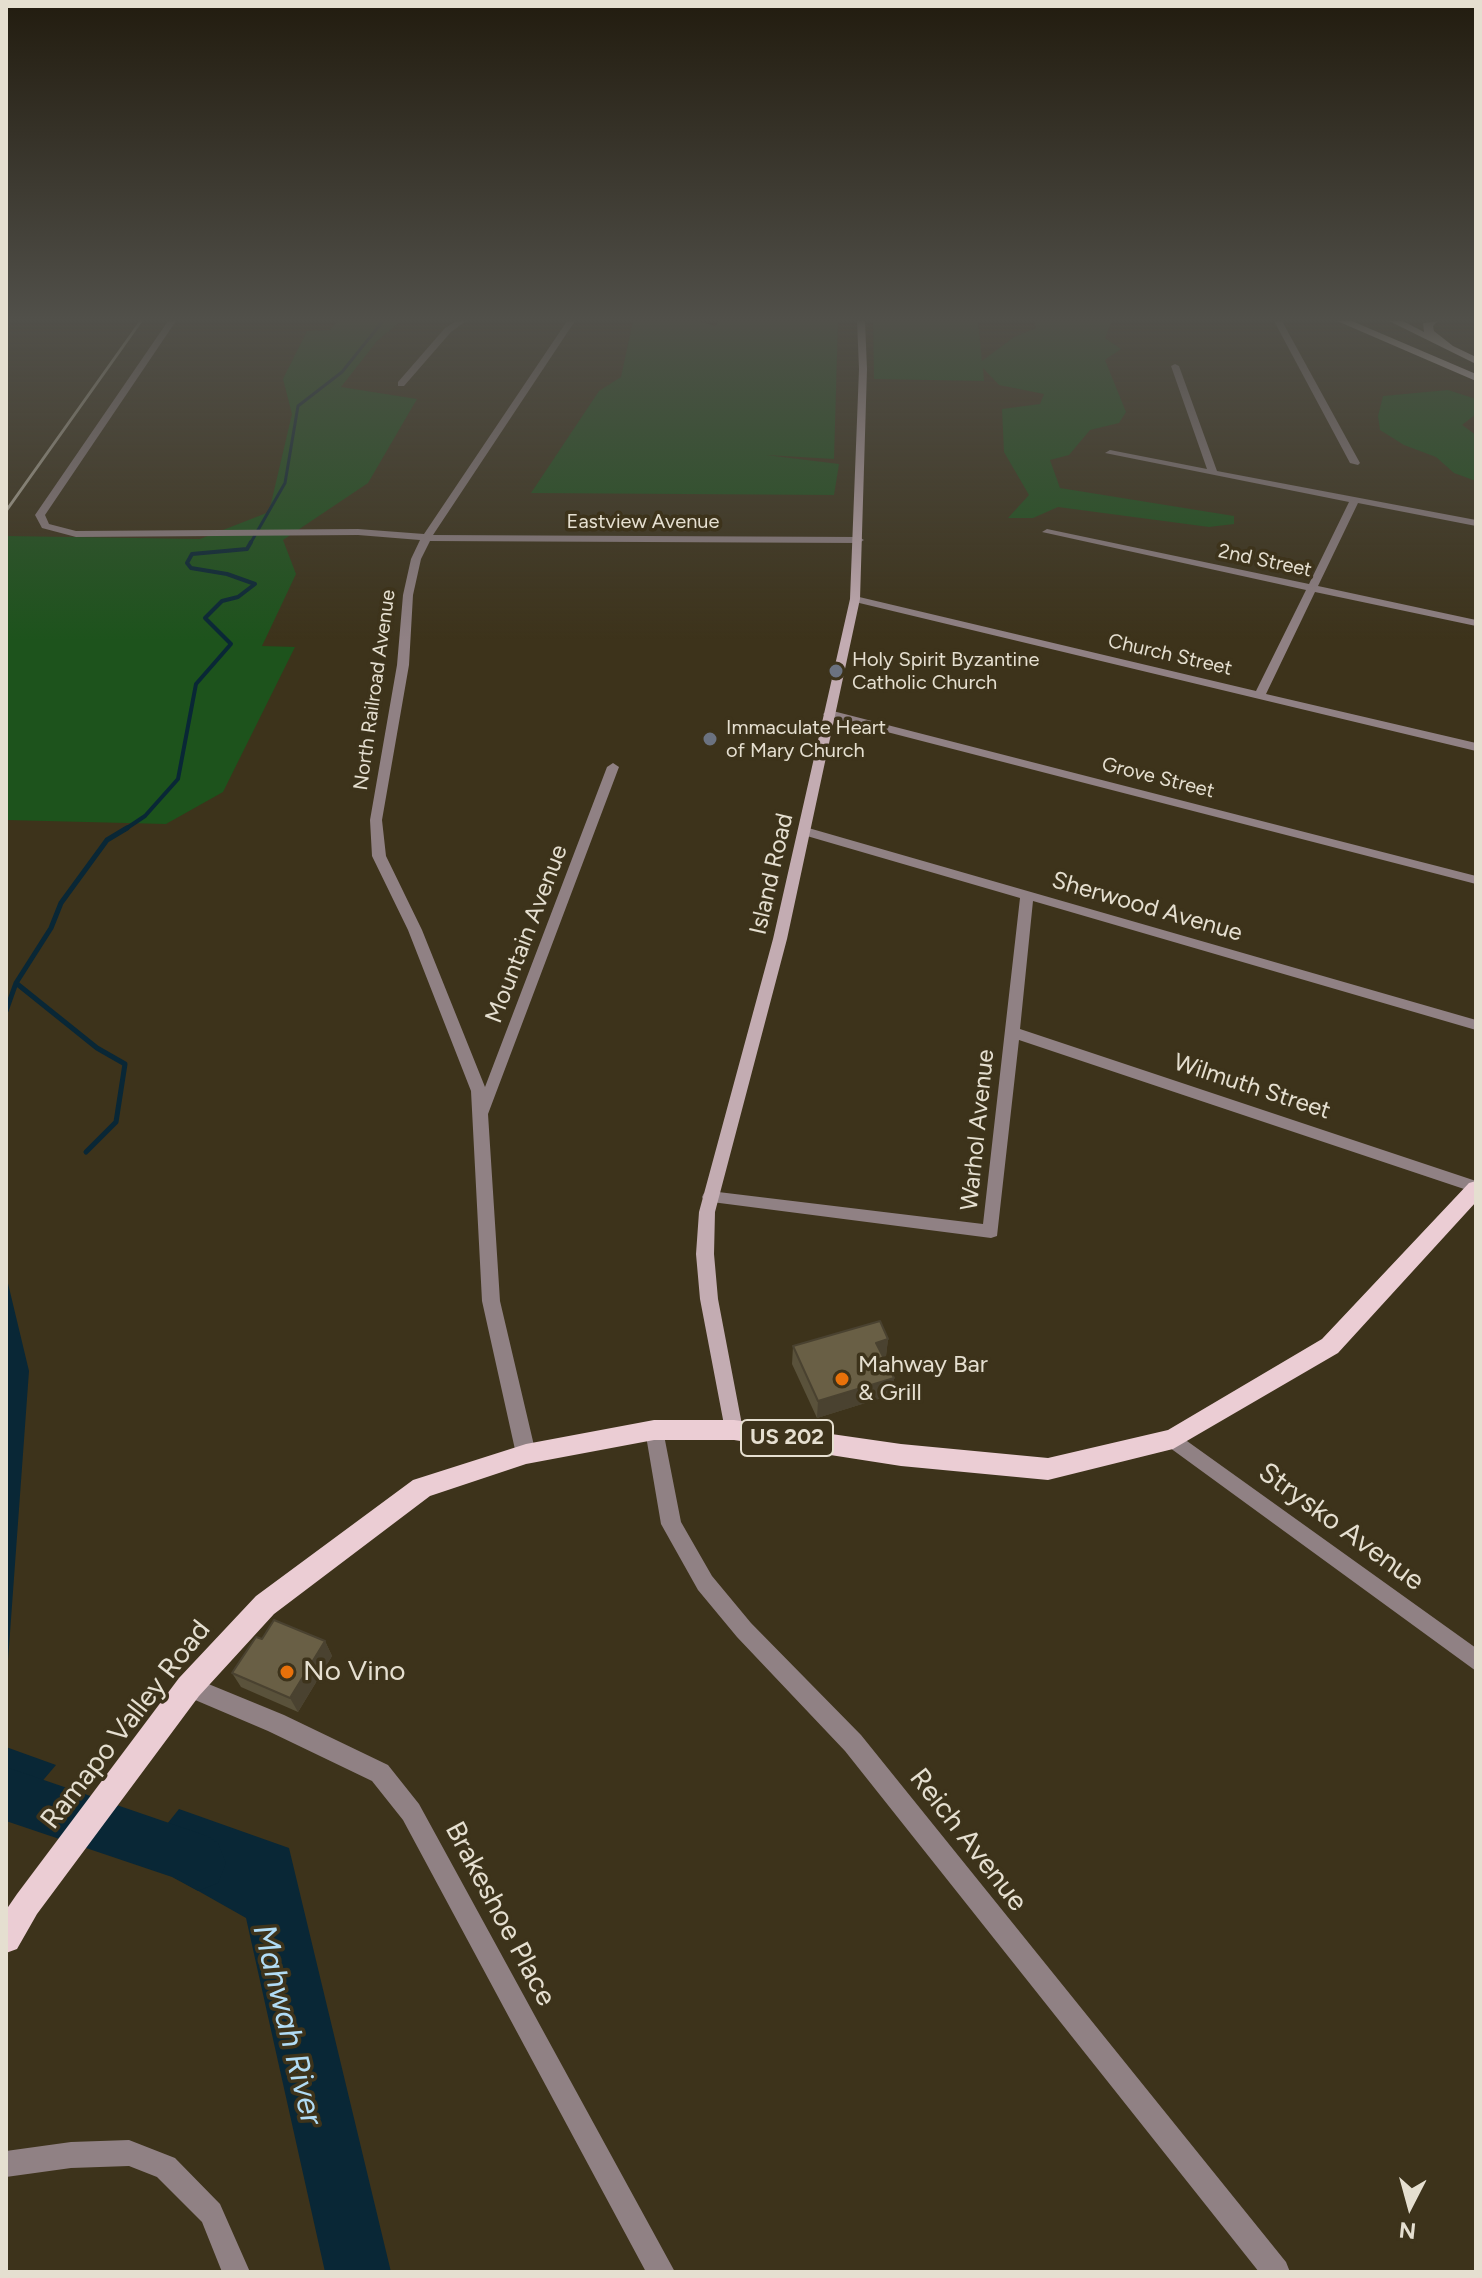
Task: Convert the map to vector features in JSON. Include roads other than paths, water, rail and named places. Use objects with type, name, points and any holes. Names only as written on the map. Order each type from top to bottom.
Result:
[{"type":"main road","name":"Island Road","points":[[734,1430],[709,1299],[705,1254],[710,1197],[780,939],[855,599],[860,427]]},
{"type":"main road","name":"Ramapo Valley Road","points":[[6,1938],[86,1824],[189,1687],[265,1605],[422,1488],[526,1454],[654,1430],[734,1430],[901,1455],[1048,1469],[1173,1439],[1330,1346],[1476,1188]]},
{"type":"street","points":[[100,427],[40,515],[41,521],[54,530],[76,534],[358,532],[426,538]]},
{"type":"street","name":"North Railroad Avenue","points":[[500,427],[426,538],[411,577],[403,665],[375,837],[379,856],[406,908],[479,1091],[491,1301],[526,1454]]},
{"type":"street","points":[[1197,427],[1213,473]]},
{"type":"street","points":[[1336,427],[1355,463]]},
{"type":"street","points":[[1110,453],[1476,523]]},
{"type":"street","points":[[1260,695],[1355,500]]},
{"type":"street","name":"2nd Street","points":[[1047,532],[1476,623]]},
{"type":"street","name":"Eastview Avenue","points":[[426,538],[859,540]]},
{"type":"street","name":"Church Street","points":[[855,599],[1476,747]]},
{"type":"street","name":"Grove Street","points":[[829,714],[1476,880]]},
{"type":"street","name":"Mountain Avenue","points":[[481,1117],[613,767]]},
{"type":"street","name":"Sherwood Avenue","points":[[805,831],[1476,1025]]},
{"type":"street","name":"Warhol Avenue","points":[[710,1197],[991,1231],[1027,895]]},
{"type":"street","name":"Wilmuth Street","points":[[1012,1032],[1476,1188]]},
{"type":"street","name":"Reich Avenue","points":[[654,1430],[671,1524],[705,1583],[744,1630],[853,1743],[1276,2272]]},
{"type":"street","name":"Strysko Avenue","points":[[1173,1439],[1476,1661]]},
{"type":"street","name":"Brakeshoe Place","points":[[189,1687],[380,1773],[411,1812],[661,2272]]},
{"type":"street","points":[[6,2164],[71,2155],[129,2153],[166,2167],[211,2213],[236,2272]]},
{"type":"water","points":[[6,1275],[29,1371],[6,1688]]},
{"type":"water","points":[[6,1747],[56,1765],[6,1824]]},
{"type":"water","points":[[179,1809],[289,1848],[391,2272],[325,2272],[246,1918],[140,1858]]},
{"type":"waterway","points":[[250,544],[285,483],[294,427]]},
{"type":"waterway","points":[[127,828],[145,816],[178,779],[196,684],[231,644],[205,618],[222,601],[238,597],[255,584],[227,574],[191,568],[187,563],[192,554],[247,549],[251,542]]},
{"type":"waterway","points":[[16,983],[51,928],[61,903],[107,840],[127,828]]},
{"type":"waterway","points":[[6,1011],[16,983]]},
{"type":"waterway","points":[[16,983],[97,1048],[125,1064],[116,1122],[86,1152]]},
{"type":"waterway","name":"Mahwah River","points":[[6,1794],[188,1855],[198,1863]]},
{"type":"railway","points":[[6,511],[65,427]]},
{"type":"place","name":"Holy Spirit Byzantine Catholic Church","points":[[836,671]]},
{"type":"place","name":"Immaculate Heart of Mary Church","points":[[710,739]]},
{"type":"place","name":"Mahway Bar & Grill","points":[[842,1379]]},
{"type":"place","name":"No Vino","points":[[287,1672]]}]
